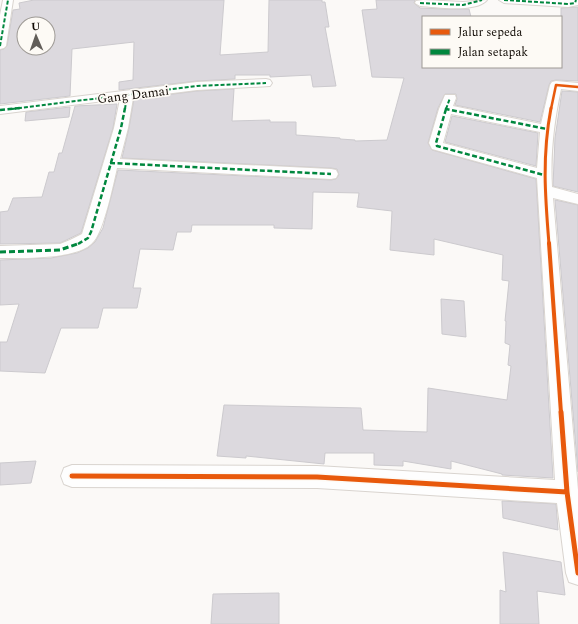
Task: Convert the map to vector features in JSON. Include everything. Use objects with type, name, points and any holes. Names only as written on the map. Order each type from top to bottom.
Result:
[{"type":"street","points":[[0,46],[8,0]]},
{"type":"street","points":[[420,3],[463,5],[482,0]]},
{"type":"street","points":[[504,0],[568,4],[574,3],[576,0]]},
{"type":"street","name":"Gang Damai","points":[[0,110],[197,86],[266,83]]},
{"type":"street","points":[[578,87],[556,85],[544,152],[544,183],[567,492],[578,574]]},
{"type":"street","points":[[0,252],[60,250],[76,245],[88,238],[92,232],[121,128],[127,95]]},
{"type":"street","points":[[547,129],[448,104],[436,143],[437,146],[544,183],[578,199]]},
{"type":"street","points":[[110,164],[331,174]]},
{"type":"street","points":[[72,476],[317,478],[567,492]]},
{"type":"building","points":[[34,0],[224,0],[220,55],[268,52],[269,0],[322,0],[322,2],[325,2],[329,27],[325,27],[336,86],[313,87],[311,75],[270,77],[270,75],[235,75],[235,79],[197,81],[119,90],[119,82],[133,80],[134,42],[72,49],[70,96],[0,104],[0,50],[7,46],[13,10],[20,9],[19,3]]},
{"type":"building","points":[[376,0],[415,0],[414,3],[420,8],[469,9],[471,16],[422,16],[422,68],[562,68],[561,8],[578,7],[578,81],[551,81],[540,122],[455,105],[457,99],[456,94],[445,94],[438,108],[428,143],[432,150],[536,179],[553,478],[502,475],[451,461],[451,469],[403,461],[403,466],[374,465],[374,453],[325,453],[324,464],[246,456],[246,458],[217,456],[224,405],[361,408],[363,430],[427,432],[428,388],[507,400],[511,366],[508,365],[510,345],[505,343],[505,321],[509,281],[502,280],[503,255],[434,239],[434,255],[390,250],[392,211],[357,207],[359,193],[313,192],[312,229],[274,228],[274,225],[192,225],[191,232],[177,232],[173,250],[140,249],[133,288],[141,288],[137,308],[103,308],[98,328],[61,328],[45,373],[0,371],[0,342],[7,342],[19,304],[0,305],[0,260],[51,258],[77,253],[88,248],[95,242],[103,228],[118,170],[331,180],[336,179],[339,175],[337,169],[331,168],[122,158],[134,99],[197,91],[234,89],[232,121],[270,120],[270,122],[296,122],[296,135],[340,138],[355,141],[387,140],[404,78],[372,77],[362,10],[377,9]]},
{"type":"building","points":[[562,91],[578,92],[578,192],[553,186],[555,138]]},
{"type":"building","points":[[117,104],[113,128],[81,233],[60,243],[0,244],[0,212],[8,211],[13,198],[42,197],[49,172],[54,172],[59,153],[62,153],[75,106]]},
{"type":"building","points":[[70,107],[69,117],[25,121],[26,112]]},
{"type":"building","points":[[452,116],[538,133],[536,166],[445,142]]},
{"type":"building","points":[[555,200],[578,205],[578,472]]},
{"type":"building","points":[[441,299],[464,301],[466,337],[442,334]]},
{"type":"building","points":[[36,461],[31,483],[0,485],[0,463]]},
{"type":"building","points":[[502,501],[556,504],[558,530],[503,518]]},
{"type":"building","points":[[503,552],[561,562],[565,595],[537,591],[539,624],[500,624],[500,590],[506,592]]},
{"type":"building","points":[[279,593],[279,624],[211,624],[213,594]]},
{"type":"marked path","points":[[0,46],[8,0]]},
{"type":"marked path","points":[[420,3],[463,5],[482,0]]},
{"type":"marked path","points":[[504,0],[568,4],[575,3],[576,0]]},
{"type":"marked path","points":[[0,110],[197,86],[266,83]]},
{"type":"marked path","points":[[0,252],[60,250],[76,245],[88,238],[101,200],[121,128],[127,95]]},
{"type":"marked path","points":[[450,98],[446,109],[547,129]]},
{"type":"marked path","points":[[446,109],[436,143],[437,146],[544,175]]},
{"type":"marked path","points":[[110,163],[331,174]]},
{"type":"cycle path","points":[[578,87],[556,85],[547,130],[544,175],[567,492],[578,573]]},
{"type":"cycle path","points":[[72,476],[317,477],[567,492]]}]
